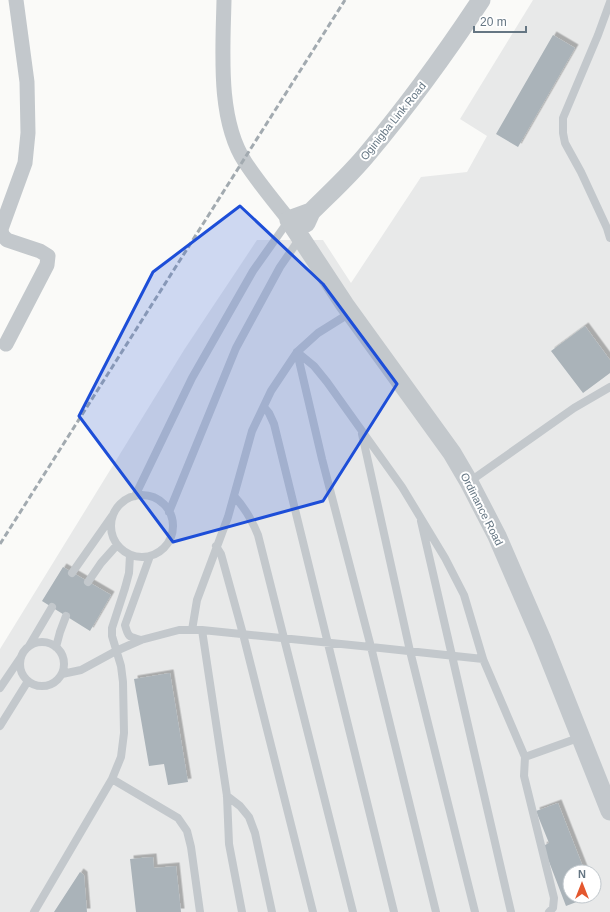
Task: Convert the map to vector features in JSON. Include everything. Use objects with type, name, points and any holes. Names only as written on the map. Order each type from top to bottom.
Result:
[{"type":"street","points":[[6,344],[47,265],[48,256],[40,251],[7,240],[2,235],[1,229],[25,163],[28,133],[27,82],[16,0]]},
{"type":"street","points":[[224,0],[223,72],[227,113],[232,136],[244,161],[289,220],[311,212]]},
{"type":"street","name":"Oginigba Link Road","points":[[301,237],[311,212],[367,154],[448,50],[481,0]]},
{"type":"street","name":"Ordinance Road","points":[[289,220],[350,313],[452,453],[469,482],[497,536],[542,640],[610,811]]},
{"type":"lane","points":[[610,2],[598,35],[562,118],[562,133],[565,143],[581,172],[607,228],[610,238]]},
{"type":"lane","points":[[135,496],[192,378],[253,271],[289,220]]},
{"type":"lane","points":[[169,512],[236,348],[280,267],[301,237]]},
{"type":"lane","points":[[192,630],[197,600],[228,517],[252,431],[271,391],[297,352],[318,333],[350,313]]},
{"type":"lane","points":[[297,352],[314,366],[327,382],[420,515],[464,595],[483,659],[525,757],[524,776],[554,898],[553,908],[549,912]]},
{"type":"lane","points":[[297,352],[322,459],[371,647],[436,912]]},
{"type":"lane","points":[[469,482],[574,408],[610,388]]},
{"type":"lane","points":[[264,407],[269,413],[274,424],[394,912]]},
{"type":"lane","points":[[361,430],[410,651],[475,912]]},
{"type":"lane","points":[[72,573],[118,506],[135,496],[155,498],[163,504],[169,512],[172,521],[170,538],[165,546],[150,556],[140,557],[130,555],[117,545],[111,534],[113,514]]},
{"type":"lane","points":[[234,496],[243,506],[258,535],[353,912]]},
{"type":"lane","points":[[420,515],[511,912]]},
{"type":"lane","points":[[88,582],[101,563],[117,545]]},
{"type":"lane","points":[[216,546],[221,554],[243,634],[313,912]]},
{"type":"lane","points":[[34,912],[112,779],[121,757],[124,733],[123,682],[121,666],[112,636],[112,628],[129,573],[130,555]]},
{"type":"lane","points":[[141,640],[131,638],[127,633],[125,625],[150,556]]},
{"type":"lane","points":[[0,688],[29,647],[52,607]]},
{"type":"lane","points":[[56,647],[66,616]]},
{"type":"lane","points":[[62,674],[81,670],[116,651],[141,640],[179,630],[202,630],[483,659]]},
{"type":"lane","points":[[202,630],[227,796],[229,844],[242,912]]},
{"type":"lane","points":[[21,657],[21,671],[25,678],[37,685],[44,686],[52,684],[62,674],[64,667],[63,659],[56,647],[42,642],[29,647]]},
{"type":"lane","points":[[0,726],[28,681]]},
{"type":"lane","points":[[525,757],[581,737]]},
{"type":"lane","points":[[112,779],[178,818],[187,831],[191,847],[200,912]]},
{"type":"lane","points":[[227,796],[240,806],[249,817],[272,912]]},
{"type":"highlighted area","points":[[240,206],[323,284],[397,384],[323,501],[173,542],[79,416],[153,272]]},
{"type":"shaded area","points":[[533,0],[610,0],[610,912],[0,912],[0,649],[184,350],[257,240],[323,240],[351,283],[421,177],[467,172],[487,136],[460,119]]},
{"type":"building","points":[[553,35],[575,48],[518,147],[496,134]]},
{"type":"building","points":[[585,326],[610,360],[610,373],[583,393],[551,351]]},
{"type":"building","points":[[63,567],[111,595],[90,631],[42,601]]},
{"type":"building","points":[[170,673],[188,782],[168,785],[164,764],[149,766],[134,679]]},
{"type":"building","points":[[558,803],[582,864],[562,864],[562,896],[543,846],[549,843],[536,811]]},
{"type":"building","points":[[153,857],[154,868],[176,866],[181,912],[136,912],[130,859]]},
{"type":"building","points":[[80,872],[84,875],[87,912],[54,912]]},
{"type":"railway","points":[[0,544],[345,0]]}]
